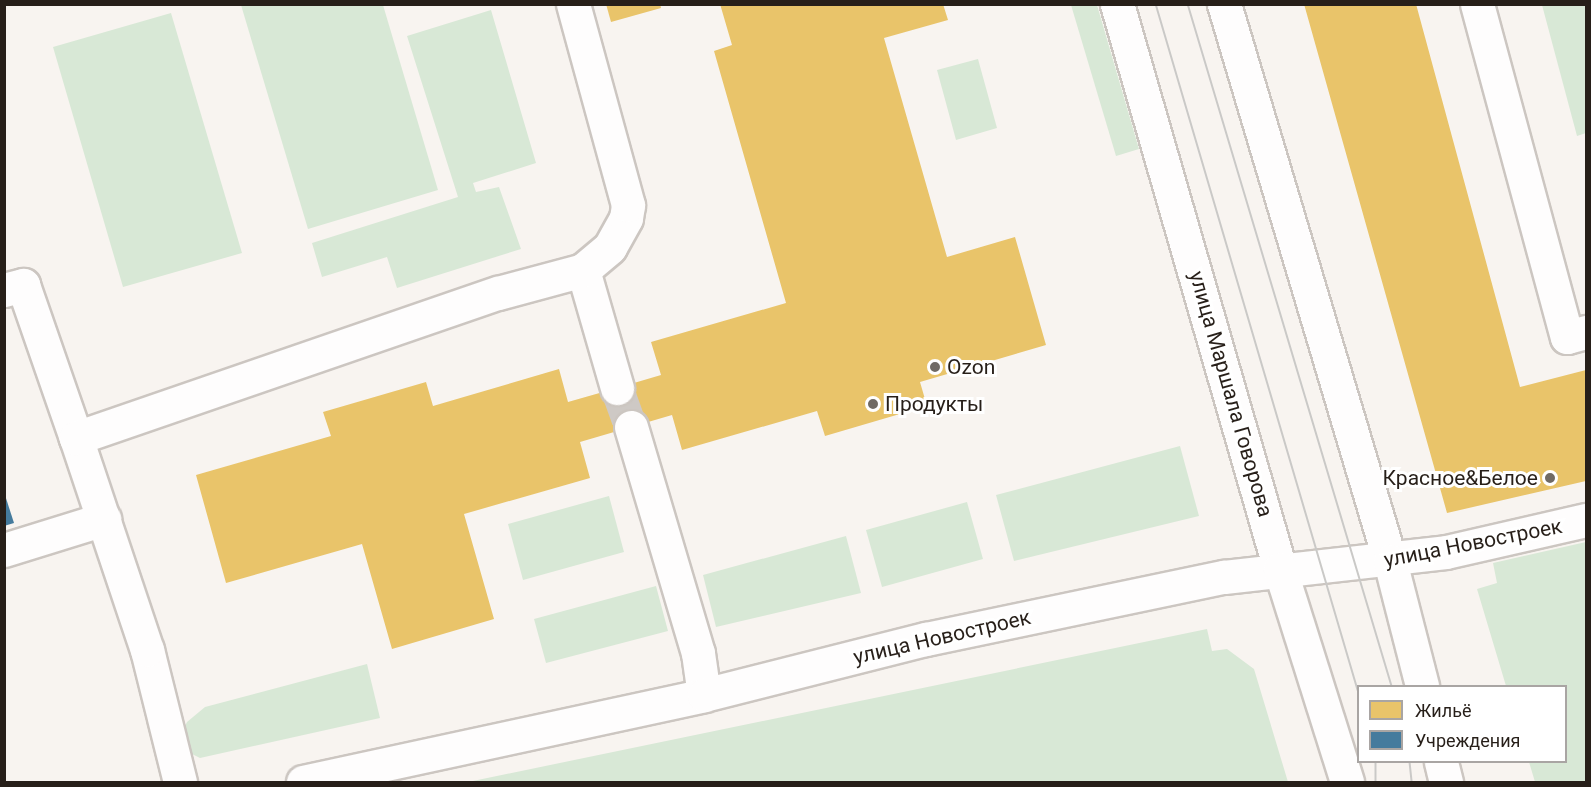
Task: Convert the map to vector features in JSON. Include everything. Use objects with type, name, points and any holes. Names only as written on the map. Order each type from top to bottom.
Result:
[{"type":"main road","points":[[76,438],[498,293],[583,270],[610,247],[626,219],[628,205],[573,4]]},
{"type":"main road","name":"улица Маршала Говорова","points":[[1117,4],[1280,569],[1347,783]]},
{"type":"main road","points":[[1224,4],[1390,561],[1421,685]]},
{"type":"main road","points":[[1477,4],[1567,337],[1587,332]]},
{"type":"main road","points":[[583,270],[617,388]]},
{"type":"main road","points":[[4,290],[23,285],[104,519],[156,683],[180,783]]},
{"type":"main road","points":[[631,427],[692,631],[704,695]]},
{"type":"main road","points":[[4,550],[104,519]]},
{"type":"main road","name":"улица Новостроек","points":[[303,783],[704,695],[926,639],[1224,577],[1280,569],[1390,561],[1587,520]]},
{"type":"main road","points":[[1441,763],[1446,783]]},
{"type":"green space","points":[[241,5],[383,5],[438,190],[308,229]]},
{"type":"green space","points":[[1071,5],[1097,5],[1139,149],[1116,156]]},
{"type":"green space","points":[[1542,5],[1586,5],[1586,133],[1577,136]]},
{"type":"green space","points":[[491,10],[536,163],[473,183],[476,192],[499,187],[521,249],[397,288],[387,257],[322,277],[312,243],[458,197],[407,36]]},
{"type":"green space","points":[[171,13],[242,253],[123,287],[53,47]]},
{"type":"green space","points":[[978,59],[997,128],[956,140],[937,70]]},
{"type":"green space","points":[[1180,446],[1199,516],[1014,561],[996,495]]},
{"type":"green space","points":[[609,496],[624,552],[523,580],[508,524]]},
{"type":"green space","points":[[967,502],[983,559],[882,587],[866,530]]},
{"type":"green space","points":[[846,536],[861,593],[716,627],[703,575]]},
{"type":"green space","points":[[1586,542],[1586,782],[1535,782],[1529,763],[1567,763],[1567,685],[1506,685],[1477,589],[1497,583],[1493,563]]},
{"type":"green space","points":[[656,586],[668,631],[546,663],[534,619]]},
{"type":"green space","points":[[1207,629],[1212,651],[1227,649],[1254,669],[1288,782],[468,782]]},
{"type":"green space","points":[[367,664],[380,718],[200,758],[190,753],[181,734],[187,722],[205,707]]},
{"type":"building: Жильё","points":[[606,4],[660,4],[661,8],[611,22]]},
{"type":"building: Жильё","points":[[720,4],[943,4],[948,20],[884,38],[947,257],[1015,237],[1046,345],[920,382],[927,406],[825,436],[817,411],[682,450],[672,415],[580,442],[590,478],[464,514],[494,619],[392,649],[362,544],[226,583],[196,475],[331,436],[323,412],[426,382],[433,406],[559,369],[568,402],[617,388],[661,375],[651,342],[786,303],[714,51],[732,45]]},
{"type":"building: Жильё","points":[[1304,4],[1416,4],[1520,387],[1586,370],[1586,481],[1447,513]]},
{"type":"building: Учреждения","points":[[4,492],[14,523],[4,526]]},
{"type":"tunnel","points":[[617,388],[631,427]]},
{"type":"tram line","points":[[1156,4],[1357,687]]},
{"type":"tram line","points":[[1188,4],[1392,685]]},
{"type":"tram line","points":[[1376,763],[1376,782]]},
{"type":"tram line","points":[[1410,763],[1412,782]]},
{"type":"place","name":"Ozon","points":[[935,367]]},
{"type":"place","name":"Продукты","points":[[873,404]]},
{"type":"place","name":"Красное&Белое","points":[[1550,478]]}]
